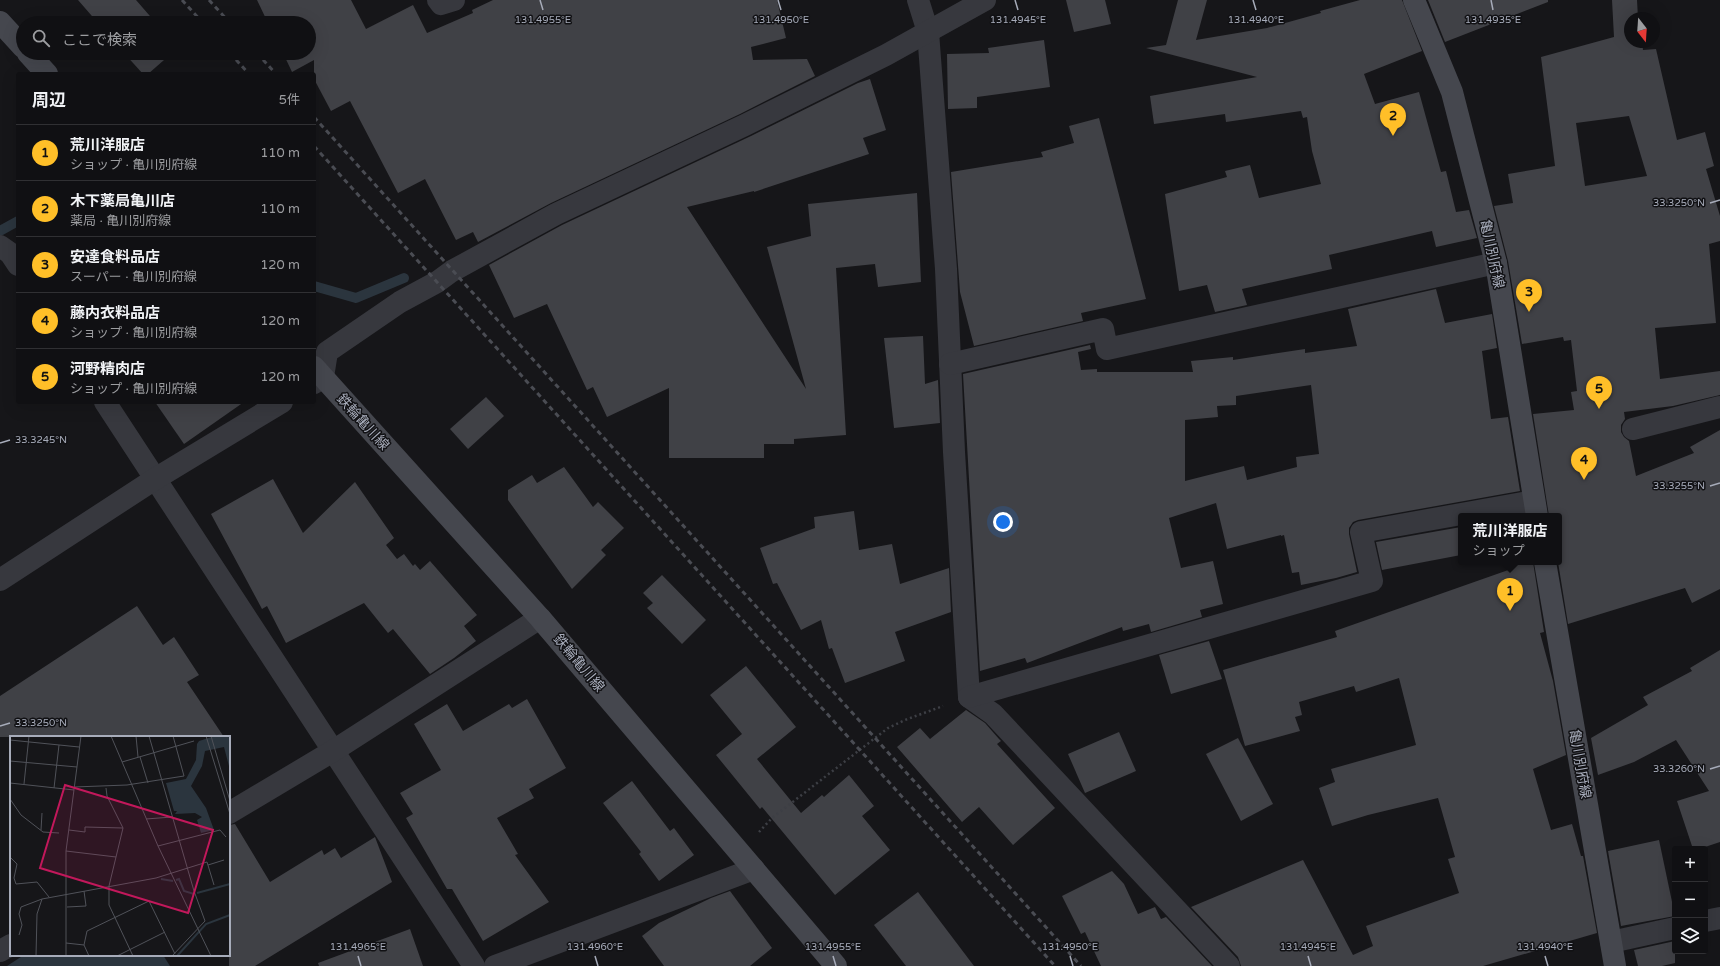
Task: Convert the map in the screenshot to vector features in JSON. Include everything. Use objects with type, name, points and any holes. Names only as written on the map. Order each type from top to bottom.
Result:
[{"type":"main road","name":"亀川別府線","points":[[1414,0],[1452,92],[1496,263],[1536,508]]},
{"type":"main road","points":[[0,22],[16,40]]},
{"type":"main road","points":[[34,60],[45,72]]},
{"type":"main road","name":"鉄輪亀川線","points":[[317,376],[540,618],[836,966]]},
{"type":"main road","name":"亀川別府線","points":[[1546,565],[1615,966]]},
{"type":"street","points":[[438,0],[441,4],[454,0]]},
{"type":"street","points":[[918,0],[928,32],[946,269],[969,697]]},
{"type":"street","points":[[317,376],[327,352],[400,302],[437,282],[452,271],[556,214],[759,118],[886,55],[985,0]]},
{"type":"street","points":[[0,246],[10,253],[16,262]]},
{"type":"street","points":[[950,364],[1103,329],[1107,350],[1496,263]]},
{"type":"street","points":[[106,404],[474,966]]},
{"type":"street","points":[[0,580],[155,479],[279,404]]},
{"type":"street","points":[[1633,429],[1720,407]]},
{"type":"street","points":[[1500,513],[1536,508]]},
{"type":"street","points":[[969,697],[1372,581],[1361,532],[1458,519]]},
{"type":"street","points":[[230,812],[333,751],[540,618]]},
{"type":"street","points":[[969,697],[993,714],[1229,966]]},
{"type":"street","points":[[495,966],[754,869]]},
{"type":"street","points":[[1708,920],[1720,918]]},
{"type":"street","points":[[1611,942],[1672,929]]},
{"type":"street","points":[[0,951],[10,946]]},
{"type":"path","points":[[739,852],[772,818],[888,728],[905,720],[969,697]]},
{"type":"shaded area","points":[[22,956],[164,956],[170,966],[7,966]]},
{"type":"building","points":[[78,0],[136,0],[150,16],[92,16]]},
{"type":"building","points":[[257,0],[351,0],[366,29],[413,5],[427,33],[473,13],[472,10],[493,0],[777,0],[786,38],[751,47],[753,60],[807,59],[815,76],[740,114],[551,203],[478,242],[473,232],[456,240],[425,179],[398,193],[350,101],[331,111],[316,83],[316,72],[314,72],[314,60],[316,60],[316,16],[265,16]]},
{"type":"building","points":[[1066,0],[1105,0],[1111,24],[1074,32]]},
{"type":"building","points":[[1178,0],[1207,0],[1196,40],[1267,28],[1321,13],[1320,11],[1360,0],[1402,0],[1422,51],[1364,74],[1375,104],[1419,92],[1441,172],[1446,171],[1456,212],[1469,210],[1477,238],[1436,247],[1432,231],[1329,255],[1332,269],[1242,289],[1247,305],[1215,312],[1207,285],[1179,291],[1165,194],[1227,177],[1225,171],[1250,165],[1259,198],[1321,184],[1312,151],[1307,117],[1303,118],[1301,111],[1226,122],[1225,114],[1154,124],[1150,96],[1257,77],[1146,48],[1166,45]]},
{"type":"building","points":[[1428,0],[1548,0],[1548,2],[1445,42]]},
{"type":"building","points":[[1612,0],[1637,0],[1638,12],[1624,12],[1624,48],[1643,48],[1643,50],[1656,49],[1677,140],[1705,132],[1714,166],[1706,169],[1720,216],[1720,241],[1709,244],[1716,323],[1655,328],[1660,379],[1720,371],[1720,395],[1673,406],[1624,412],[1625,419],[1621,425],[1621,432],[1629,441],[1636,476],[1694,453],[1690,447],[1720,430],[1720,589],[1692,603],[1685,588],[1568,624],[1558,565],[1562,565],[1562,513],[1549,513],[1533,414],[1574,410],[1571,392],[1577,391],[1571,340],[1564,341],[1563,337],[1522,344],[1508,261],[1494,206],[1513,203],[1508,174],[1555,166],[1541,57],[1614,37]],"holes":[[[1629,116],[1647,176],[1585,186],[1576,123]]]},
{"type":"building","points":[[1044,40],[1050,87],[977,97],[977,108],[948,109],[947,54],[989,53],[988,48]]},
{"type":"building","points":[[130,60],[164,60],[150,72],[141,72]]},
{"type":"building","points":[[286,60],[314,60],[292,72]]},
{"type":"building","points":[[870,79],[886,130],[863,138],[869,154],[754,192],[687,207],[806,389],[767,247],[811,236],[808,204],[917,193],[921,282],[878,287],[875,264],[836,268],[846,435],[794,439],[794,444],[764,444],[764,458],[669,458],[669,388],[607,417],[593,387],[587,390],[547,304],[514,318],[489,265],[562,225],[751,136],[858,83]]},
{"type":"building","points":[[1099,118],[1146,299],[1081,313],[1083,321],[974,346],[960,292],[951,172],[1043,157],[1041,152],[1074,143],[1069,126]]},
{"type":"building","points":[[1436,289],[1445,323],[1492,314],[1497,348],[1482,351],[1491,419],[1508,417],[1520,491],[1353,522],[1349,528],[1349,534],[1357,572],[1301,585],[1299,572],[1292,573],[1284,535],[1227,549],[1216,503],[1169,518],[1181,568],[1213,561],[1223,604],[1200,610],[1202,617],[1151,632],[1149,624],[1123,631],[1122,627],[1027,663],[1025,658],[980,671],[963,374],[1090,345],[1091,349],[1078,352],[1081,370],[1097,369],[1097,372],[1193,372],[1191,361],[1233,357],[1233,360],[1305,349],[1305,353],[1357,346],[1348,309]],"holes":[[[1311,385],[1319,454],[1296,457],[1297,467],[1247,480],[1244,466],[1185,481],[1185,420],[1218,417],[1217,406],[1236,405],[1236,396]]]},
{"type":"building","points":[[923,336],[925,384],[938,380],[940,423],[894,428],[884,338]]},
{"type":"building","points":[[486,397],[504,416],[468,449],[450,429]]},
{"type":"building","points":[[156,404],[241,404],[184,444]]},
{"type":"building","points":[[564,467],[593,507],[598,502],[624,528],[601,550],[606,555],[572,589],[508,500],[508,490],[532,475],[537,483]]},
{"type":"building","points":[[273,479],[303,533],[355,482],[394,538],[386,545],[397,559],[404,554],[413,566],[415,564],[420,570],[430,561],[477,615],[464,626],[476,641],[430,674],[393,629],[388,633],[364,603],[286,643],[267,606],[262,609],[211,514]]},
{"type":"building","points":[[854,511],[859,550],[892,544],[900,584],[949,568],[951,612],[895,632],[905,661],[845,683],[832,648],[829,649],[821,620],[801,630],[777,583],[773,584],[760,548],[815,528],[814,517]]},
{"type":"building","points":[[1458,528],[1458,556],[1382,570],[1376,542]]},
{"type":"building","points":[[1513,565],[1533,565],[1544,632],[1540,633],[1553,681],[1566,755],[1533,769],[1551,830],[1572,824],[1581,856],[1583,856],[1597,933],[1483,966],[1241,966],[1238,957],[1191,907],[1303,860],[1353,955],[1373,946],[1366,926],[1459,893],[1448,859],[1455,857],[1438,798],[1368,815],[1332,826],[1319,788],[1335,782],[1331,769],[1416,745],[1399,678],[1356,692],[1354,686],[1299,702],[1302,715],[1295,717],[1300,731],[1245,746],[1223,670],[1337,637],[1335,631],[1514,568]]},
{"type":"building","points":[[662,575],[706,620],[682,644],[647,608],[653,603],[643,593]]},
{"type":"building","points":[[137,606],[163,645],[174,637],[199,675],[187,682],[223,736],[0,737],[0,696]]},
{"type":"building","points":[[1209,641],[1222,679],[1171,694],[1159,655]]},
{"type":"building","points":[[1720,650],[1720,842],[1708,846],[1692,846],[1677,801],[1709,791],[1676,740],[1634,762],[1598,775],[1591,738],[1648,705],[1643,697],[1692,671],[1690,668]]},
{"type":"building","points":[[746,666],[796,727],[757,759],[801,813],[822,795],[824,797],[849,775],[874,806],[862,816],[890,850],[835,895],[762,807],[760,809],[716,755],[742,734],[710,695]]},
{"type":"building","points":[[527,699],[566,768],[529,789],[534,798],[497,818],[518,854],[515,855],[549,902],[483,941],[452,889],[447,889],[406,818],[413,814],[400,793],[441,770],[414,724],[447,704],[463,731],[509,704],[512,708]]},
{"type":"building","points":[[966,710],[985,723],[1001,741],[997,744],[1055,808],[1013,845],[979,807],[962,822],[897,747],[920,728],[930,739]]},
{"type":"building","points":[[1119,732],[1136,771],[1085,793],[1068,754]]},
{"type":"building","points":[[1238,738],[1273,804],[1241,821],[1206,754]]},
{"type":"building","points":[[632,781],[670,831],[674,828],[694,855],[659,881],[639,854],[641,852],[603,803]]},
{"type":"building","points":[[235,824],[270,882],[322,850],[324,855],[335,848],[341,858],[375,837],[392,882],[255,966],[229,966],[230,825]]},
{"type":"building","points":[[1659,840],[1672,902],[1672,917],[1621,926],[1608,851]]},
{"type":"building","points":[[1112,871],[1124,884],[1138,914],[1155,907],[1161,919],[1166,917],[1212,966],[1101,966],[1085,932],[1081,934],[1062,896]]},
{"type":"building","points":[[730,891],[772,948],[750,966],[664,966],[642,936],[659,923],[711,898]]},
{"type":"building","points":[[918,892],[974,966],[906,966],[874,925]]},
{"type":"building","points":[[410,929],[423,966],[319,966],[318,963]]},
{"type":"building","points":[[1672,942],[1672,954],[1675,954],[1675,963],[1662,966],[1638,966],[1634,950]]},
{"type":"waterway","points":[[0,231],[16,222]]},
{"type":"waterway","points":[[316,287],[356,298],[404,278]]},
{"type":"railway","points":[[182,0],[197,16]]},
{"type":"railway","points":[[209,0],[224,16]]},
{"type":"railway","points":[[236,60],[247,72]]},
{"type":"railway","points":[[263,60],[274,72]]},
{"type":"railway","points":[[316,119],[1081,966]]},
{"type":"railway","points":[[316,148],[1055,966]]},
{"type":"place","name":"木下薬局亀川店","points":[[1393,136]]},
{"type":"place","name":"安達食料品店","points":[[1529,312]]},
{"type":"place","name":"河野精肉店","points":[[1599,409]]},
{"type":"place","name":"藤内衣料品店","points":[[1584,480]]},
{"type":"place","name":"荒川洋服店","points":[[1510,611]]}]
